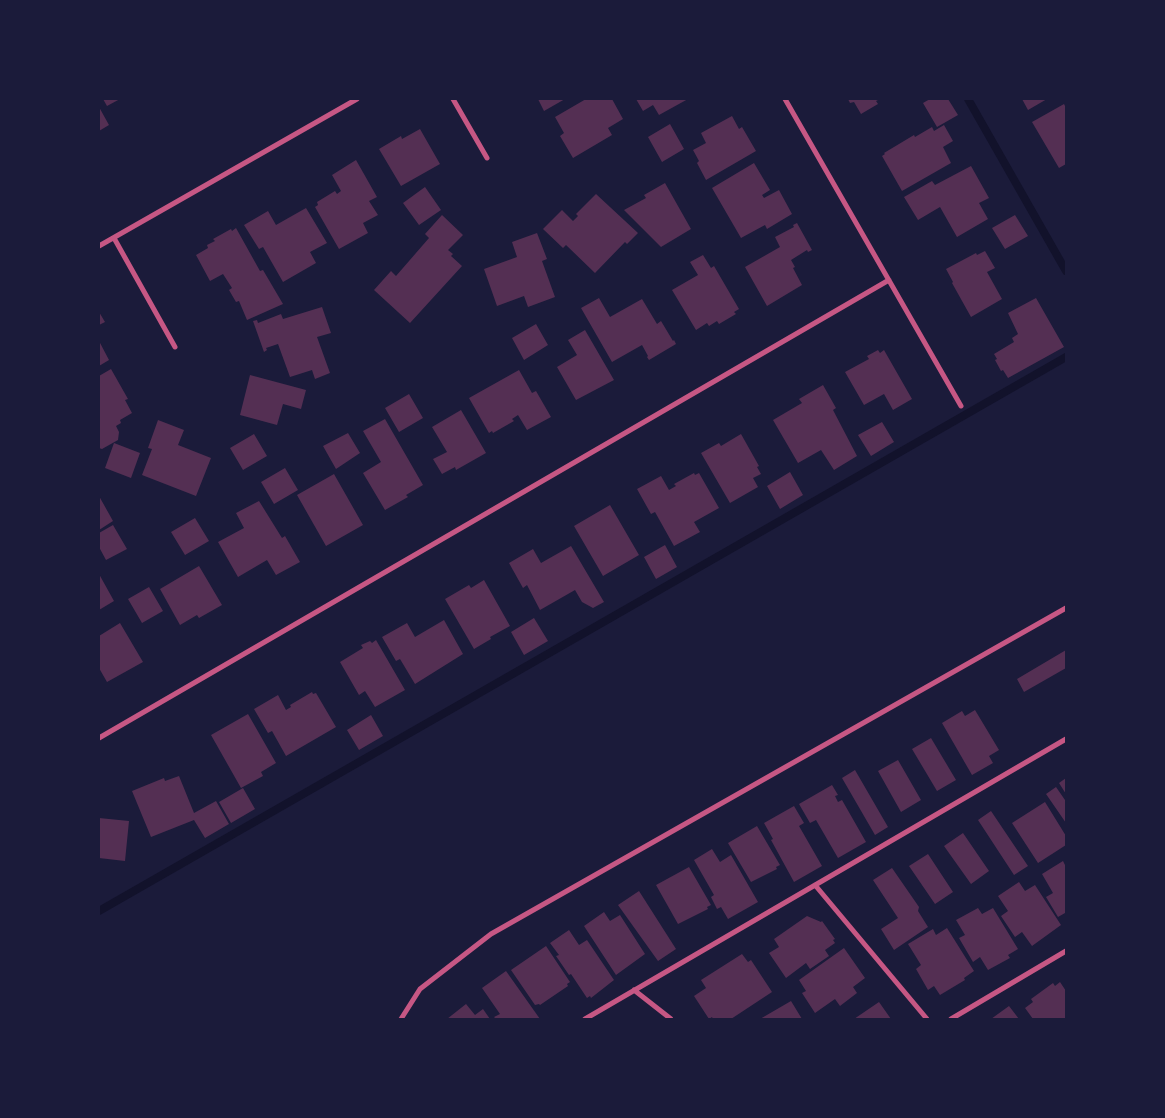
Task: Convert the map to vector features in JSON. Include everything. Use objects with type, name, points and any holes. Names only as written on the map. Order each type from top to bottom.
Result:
[{"type":"street","points":[[99,246],[357,99]]},
{"type":"street","points":[[453,99],[487,158]]},
{"type":"street","points":[[785,99],[961,406]]},
{"type":"street","points":[[114,238],[175,348]]},
{"type":"street","points":[[99,738],[888,280]]},
{"type":"street","points":[[402,1019],[420,989],[491,934],[1066,608]]},
{"type":"street","points":[[585,1019],[1066,739]]},
{"type":"street","points":[[815,885],[927,1019]]},
{"type":"street","points":[[951,1019],[1066,951]]},
{"type":"street","points":[[634,990],[671,1019]]},
{"type":"building","points":[[103,99],[120,99],[107,106]]},
{"type":"building","points":[[538,99],[565,99],[544,111]]},
{"type":"building","points":[[586,99],[612,99],[623,119],[608,128],[612,135],[573,158],[560,136],[564,133],[555,117]]},
{"type":"building","points":[[636,99],[688,99],[659,115],[653,105],[643,111]]},
{"type":"building","points":[[848,99],[880,99],[876,101],[878,104],[861,114],[854,102],[850,103]]},
{"type":"building","points":[[930,99],[948,99],[958,115],[937,127],[923,103]]},
{"type":"building","points":[[1022,99],[1047,99],[1028,110]]},
{"type":"building","points":[[1064,104],[1066,108],[1066,164],[1059,168],[1032,122]]},
{"type":"building","points":[[99,107],[109,125],[99,131]]},
{"type":"building","points":[[732,116],[739,129],[742,127],[756,151],[706,180],[693,150],[706,143],[701,133]]},
{"type":"building","points":[[670,124],[684,149],[662,162],[648,137]]},
{"type":"building","points":[[944,125],[953,141],[943,147],[951,163],[902,191],[882,156],[914,135],[915,137],[932,127],[934,131]]},
{"type":"building","points":[[420,129],[440,164],[401,186],[379,149],[401,136],[402,139]]},
{"type":"building","points":[[356,160],[377,197],[369,201],[378,215],[363,223],[368,233],[339,249],[315,207],[318,205],[317,202],[335,191],[337,194],[341,191],[332,175]]},
{"type":"building","points":[[754,163],[770,190],[762,195],[764,198],[779,190],[792,214],[767,229],[765,225],[741,238],[712,188]]},
{"type":"building","points":[[971,166],[989,198],[979,203],[988,219],[957,237],[940,207],[918,220],[904,197],[932,181],[935,185]]},
{"type":"building","points":[[665,183],[691,229],[661,247],[624,210],[646,198],[644,195]]},
{"type":"building","points":[[425,187],[441,210],[419,225],[403,203]]},
{"type":"building","points":[[596,194],[638,233],[627,244],[625,242],[595,273],[566,245],[563,248],[543,229],[562,210],[573,221],[578,216],[576,214]]},
{"type":"building","points":[[306,208],[327,243],[310,252],[316,263],[283,282],[263,247],[259,249],[244,225],[268,211],[276,225]]},
{"type":"building","points":[[442,215],[463,235],[448,250],[453,254],[451,256],[462,266],[410,323],[374,290],[391,271],[396,276],[429,238],[425,234]]},
{"type":"building","points":[[1015,215],[1028,236],[1005,249],[992,228]]},
{"type":"building","points":[[797,223],[812,250],[808,252],[807,250],[791,260],[802,285],[767,306],[745,267],[780,247],[775,237],[794,227],[793,225]]},
{"type":"building","points":[[236,228],[260,271],[263,270],[283,304],[247,320],[239,301],[236,302],[229,290],[232,288],[223,274],[210,281],[196,255],[208,248],[207,245],[215,241],[213,239]]},
{"type":"building","points":[[537,233],[547,259],[542,261],[555,297],[528,307],[524,296],[497,306],[484,269],[517,257],[512,242]]},
{"type":"building","points":[[985,251],[995,268],[987,272],[1002,299],[971,317],[946,269],[976,253],[977,255]]},
{"type":"building","points":[[703,255],[711,268],[714,266],[739,309],[734,312],[736,314],[719,324],[717,321],[709,326],[707,323],[696,330],[672,290],[698,275],[690,262]]},
{"type":"building","points":[[599,298],[610,317],[642,299],[657,324],[661,321],[676,344],[649,360],[642,345],[612,362],[581,308]]},
{"type":"building","points":[[1036,298],[1064,347],[1008,378],[1003,370],[1001,371],[994,354],[1014,342],[1012,338],[1018,334],[1008,313]]},
{"type":"building","points":[[322,307],[331,333],[317,337],[330,373],[315,379],[312,370],[290,377],[278,344],[266,348],[267,350],[264,352],[253,321],[257,320],[258,323],[281,314],[283,319]]},
{"type":"building","points":[[99,312],[105,322],[99,325]]},
{"type":"building","points":[[536,324],[548,345],[524,360],[512,338]]},
{"type":"building","points":[[585,330],[614,380],[576,400],[557,367],[577,355],[568,340]]},
{"type":"building","points":[[99,341],[109,360],[99,366]]},
{"type":"building","points":[[878,350],[880,353],[884,350],[912,399],[893,410],[884,394],[864,405],[845,372],[869,359],[867,356]]},
{"type":"building","points":[[111,369],[128,399],[125,400],[132,413],[120,420],[121,423],[116,426],[119,432],[118,440],[102,449],[99,448],[99,376]]},
{"type":"building","points":[[519,370],[532,393],[536,391],[551,417],[527,430],[518,415],[512,419],[514,421],[493,433],[492,431],[489,433],[469,398]]},
{"type":"building","points":[[250,375],[306,390],[301,409],[283,404],[277,425],[240,415]]},
{"type":"building","points":[[823,385],[836,408],[833,410],[857,456],[834,470],[821,450],[798,463],[773,420],[802,403],[799,399]]},
{"type":"building","points":[[409,394],[423,418],[399,432],[385,408]]},
{"type":"building","points":[[461,410],[486,453],[456,470],[455,467],[442,474],[433,459],[447,452],[432,427]]},
{"type":"building","points":[[385,419],[423,485],[406,495],[408,497],[385,510],[363,473],[381,462],[363,431]]},
{"type":"building","points":[[158,420],[184,430],[178,445],[211,458],[196,496],[142,475],[152,449],[148,448]]},
{"type":"building","points":[[882,422],[894,442],[871,456],[858,435]]},
{"type":"building","points":[[348,433],[360,453],[336,469],[323,446]]},
{"type":"building","points":[[254,434],[267,456],[243,470],[230,448]]},
{"type":"building","points":[[741,434],[759,466],[757,467],[761,474],[753,478],[758,487],[730,503],[701,453],[719,443],[721,446]]},
{"type":"building","points":[[114,443],[140,453],[131,478],[105,468]]},
{"type":"building","points":[[285,468],[298,490],[274,504],[261,482]]},
{"type":"building","points":[[790,472],[803,495],[780,509],[767,486]]},
{"type":"building","points":[[694,473],[695,475],[699,473],[719,508],[694,522],[700,532],[674,546],[655,512],[651,514],[637,489],[661,476],[669,490],[676,486],[674,484]]},
{"type":"building","points":[[334,474],[363,525],[326,546],[297,495]]},
{"type":"building","points":[[99,496],[113,521],[99,530]]},
{"type":"building","points":[[259,501],[282,538],[285,536],[300,562],[276,575],[267,560],[238,577],[218,542],[244,528],[236,513]]},
{"type":"building","points":[[610,505],[639,555],[603,576],[574,526]]},
{"type":"building","points":[[195,518],[209,541],[185,555],[171,532]]},
{"type":"building","points":[[113,525],[127,549],[106,560],[99,547],[99,533]]},
{"type":"building","points":[[665,545],[677,567],[656,579],[644,557]]},
{"type":"building","points":[[571,546],[604,602],[593,608],[582,602],[575,590],[540,610],[527,585],[523,588],[509,563],[533,549],[541,563]]},
{"type":"building","points":[[199,566],[222,605],[199,618],[197,615],[180,625],[160,589]]},
{"type":"building","points":[[99,574],[114,601],[99,610]]},
{"type":"building","points":[[484,580],[510,626],[474,649],[445,599],[469,585],[471,588]]},
{"type":"building","points":[[149,587],[163,611],[142,623],[128,599]]},
{"type":"building","points":[[534,618],[548,641],[524,655],[511,632]]},
{"type":"building","points":[[444,620],[463,654],[415,684],[400,659],[396,661],[382,637],[407,623],[415,637]]},
{"type":"building","points":[[120,623],[143,662],[107,682],[99,668],[99,636]]},
{"type":"building","points":[[376,640],[405,690],[375,707],[365,691],[359,695],[340,662],[363,648],[361,645],[370,641],[372,643]]},
{"type":"building","points":[[1066,650],[1066,668],[1024,692],[1017,679]]},
{"type":"building","points":[[312,692],[313,694],[316,693],[336,727],[286,756],[272,731],[268,733],[254,709],[278,695],[286,710],[291,707],[290,705]]},
{"type":"building","points":[[975,710],[999,750],[989,756],[993,763],[972,775],[942,723],[962,711],[965,716]]},
{"type":"building","points":[[248,714],[276,763],[261,772],[263,776],[241,788],[211,735]]},
{"type":"building","points":[[371,715],[383,736],[359,750],[347,730]]},
{"type":"building","points":[[931,738],[956,780],[937,791],[912,749]]},
{"type":"building","points":[[898,760],[921,800],[901,812],[878,771]]},
{"type":"building","points":[[855,770],[888,827],[875,835],[842,778]]},
{"type":"building","points":[[179,776],[194,813],[216,801],[229,824],[205,838],[194,820],[151,837],[132,791],[164,778],[165,781]]},
{"type":"building","points":[[1066,778],[1066,794],[1059,783]]},
{"type":"building","points":[[832,785],[838,795],[835,796],[838,802],[842,800],[866,842],[838,858],[816,820],[810,823],[799,804]]},
{"type":"building","points":[[1056,787],[1066,799],[1066,823],[1046,794]]},
{"type":"building","points":[[243,788],[255,809],[231,823],[219,802]]},
{"type":"building","points":[[1045,802],[1066,836],[1066,845],[1038,863],[1012,823]]},
{"type":"building","points":[[794,806],[804,823],[799,826],[822,866],[794,882],[764,823]]},
{"type":"building","points":[[991,811],[1028,866],[1014,875],[978,820]]},
{"type":"building","points":[[99,818],[129,821],[125,861],[99,858]]},
{"type":"building","points":[[757,826],[780,865],[776,867],[777,869],[751,882],[728,843]]},
{"type":"building","points":[[963,833],[989,871],[971,884],[944,846]]},
{"type":"building","points":[[712,849],[720,862],[731,855],[758,902],[728,919],[721,907],[717,909],[711,897],[714,895],[694,860]]},
{"type":"building","points":[[928,854],[953,892],[935,904],[909,866]]},
{"type":"building","points":[[1063,861],[1066,867],[1066,915],[1065,913],[1058,917],[1046,897],[1053,893],[1042,874]]},
{"type":"building","points":[[689,867],[711,905],[707,907],[708,909],[678,924],[656,885]]},
{"type":"building","points":[[892,868],[919,907],[918,911],[928,927],[894,950],[881,929],[898,918],[873,880]]},
{"type":"building","points":[[1019,882],[1025,891],[1035,885],[1061,925],[1032,946],[1022,932],[1015,937],[1001,916],[1008,911],[998,896]]},
{"type":"building","points":[[639,891],[676,949],[658,961],[618,905]]},
{"type":"building","points":[[978,908],[982,914],[993,908],[1018,949],[1008,955],[1010,958],[988,970],[980,957],[973,962],[959,938],[965,935],[956,920]]},
{"type":"building","points":[[604,912],[610,921],[620,915],[645,954],[616,975],[584,926]]},
{"type":"building","points":[[807,916],[822,921],[835,939],[833,940],[835,943],[825,950],[829,956],[810,969],[806,963],[786,978],[769,953],[779,947],[774,939]]},
{"type":"building","points":[[947,928],[974,971],[964,978],[965,980],[940,995],[934,986],[928,990],[916,969],[921,965],[908,944],[933,929],[936,935]]},
{"type":"building","points":[[569,930],[579,945],[587,940],[614,980],[591,998],[590,996],[587,998],[571,974],[569,975],[556,956],[559,955],[550,943]]},
{"type":"building","points":[[546,946],[570,982],[567,984],[568,986],[540,1005],[535,1005],[511,970]]},
{"type":"building","points":[[844,948],[865,978],[853,987],[857,993],[840,1006],[835,999],[815,1013],[802,993],[806,991],[799,980]]},
{"type":"building","points":[[742,954],[748,962],[751,960],[772,992],[731,1019],[713,1019],[712,1017],[709,1019],[694,996],[706,988],[701,980]]},
{"type":"building","points":[[506,971],[540,1019],[496,1019],[494,1017],[500,1014],[482,988]]},
{"type":"building","points":[[1060,982],[1066,991],[1066,1019],[1033,1019],[1025,1008],[1033,1002],[1031,999],[1053,983],[1055,986]]},
{"type":"building","points":[[791,1001],[802,1019],[760,1019]]},
{"type":"building","points":[[879,1002],[891,1019],[854,1019]]},
{"type":"building","points":[[466,1004],[475,1015],[483,1009],[490,1019],[447,1019]]},
{"type":"building","points":[[1009,1006],[1019,1019],[991,1019]]},
{"type":"waterway","points":[[968,99],[1066,271]]},
{"type":"waterway","points":[[99,911],[1066,357]]}]
